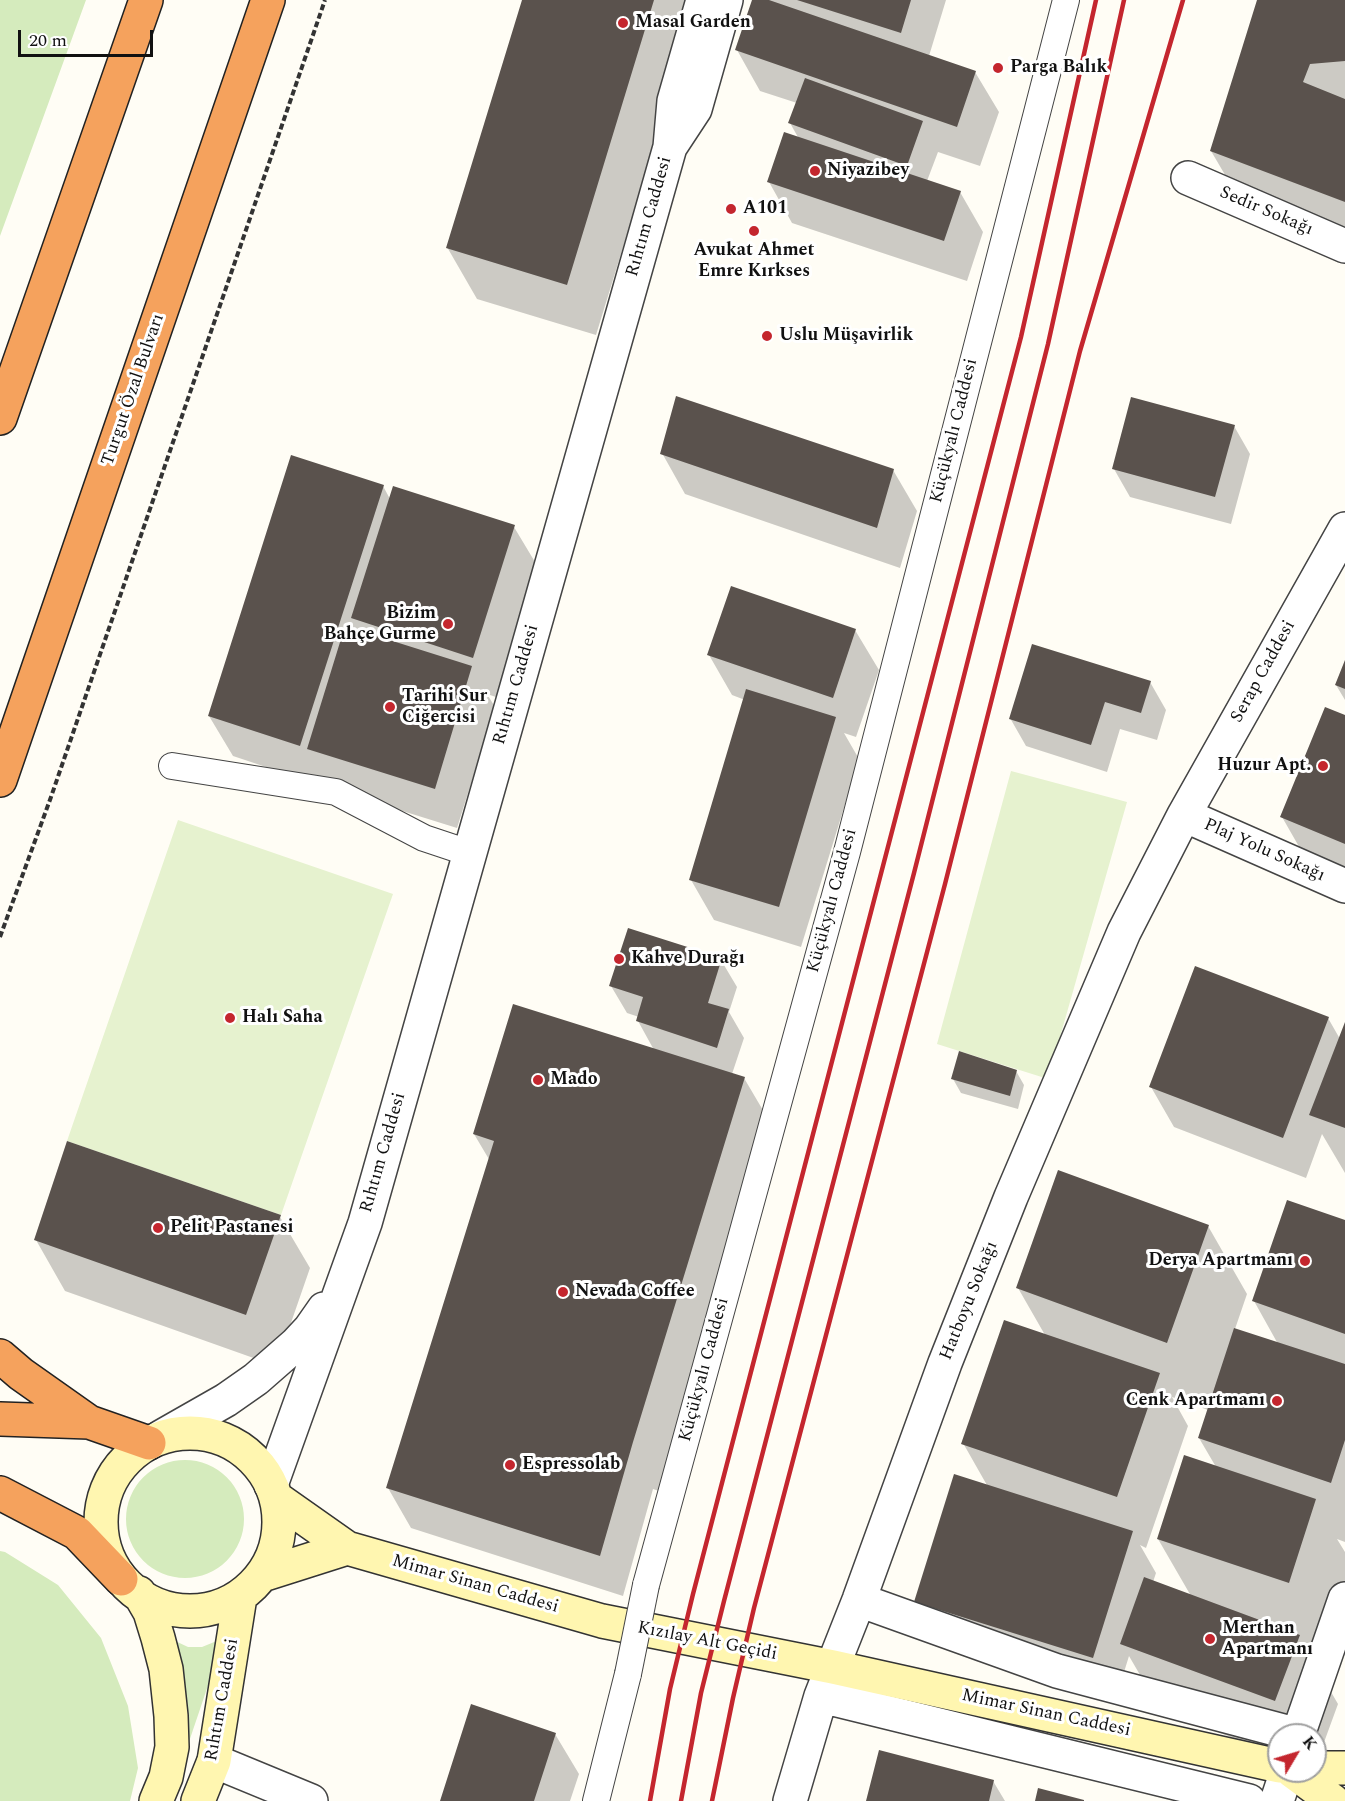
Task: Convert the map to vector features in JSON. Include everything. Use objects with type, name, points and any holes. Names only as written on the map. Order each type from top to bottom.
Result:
[{"type":"highway","points":[[0,418],[146,0]]},
{"type":"highway","name":"Turgut Özal Bulvarı","points":[[0,780],[268,0]]},
{"type":"highway","points":[[0,1356],[21,1374],[89,1422]]},
{"type":"highway","points":[[0,1419],[89,1422],[155,1440]]},
{"type":"highway","points":[[0,1493],[77,1533],[130,1586]]},
{"type":"main road","points":[[156,1801],[166,1777],[172,1747],[166,1669],[150,1612],[104,1547],[100,1520],[105,1493],[117,1469],[137,1450],[155,1440],[185,1432],[208,1434],[232,1442],[251,1456],[266,1476],[273,1491],[280,1524],[278,1546],[251,1586]]},
{"type":"main road","points":[[273,1491],[347,1548]]},
{"type":"main road","points":[[130,1586],[153,1605],[169,1610],[183,1612],[213,1610],[251,1586],[347,1548]]},
{"type":"main road","name":"Mimar Sinan Caddesi","points":[[347,1548],[602,1621]]},
{"type":"main road","name":"Rıhtım Caddesi","points":[[198,1801],[214,1761],[251,1586]]},
{"type":"main road","name":"Kızılay Alt Geçidi","points":[[602,1621],[822,1675]]},
{"type":"main road","name":"Mimar Sinan Caddesi","points":[[822,1675],[1267,1764]]},
{"type":"main road","points":[[1327,1768],[1345,1768]]},
{"type":"main road","points":[[1308,1783],[1333,1801]]},
{"type":"street","name":"Rıhtım Caddesi","points":[[273,1491],[364,1223],[670,147],[674,101],[703,0]]},
{"type":"street","name":"Rıhtım Caddesi","points":[[670,147],[695,109],[726,0]]},
{"type":"street","name":"Sedir Sokağı","points":[[1188,178],[1345,246]]},
{"type":"street","name":"Serap Caddesi","points":[[1184,815],[1345,529]]},
{"type":"street","name":"Plaj Yolu Sokağı","points":[[1184,815],[1345,886]]},
{"type":"street","name":"Hatboyu Sokağı","points":[[790,1801],[822,1675],[859,1600],[945,1363],[1011,1197],[1124,932],[1184,815]]},
{"type":"street","name":"Rıhtım Caddesi","points":[[155,1440],[226,1400],[263,1373],[296,1344],[310,1329],[327,1304],[364,1223]]},
{"type":"street","points":[[1302,1723],[1345,1599]]},
{"type":"street","points":[[859,1600],[1057,1671],[1267,1727]]},
{"type":"street","name":"Mimar Sinan Caddesi","points":[[822,1675],[1249,1801]]},
{"type":"street","points":[[214,1761],[311,1801]]},
{"type":"street","points":[[1277,1801],[1283,1783]]},
{"type":"lane","name":"Küçükyalı Caddesi","points":[[597,1801],[628,1674],[646,1585],[847,852],[1066,0]]},
{"type":"lane","points":[[172,766],[336,792],[424,838],[469,853]]},
{"type":"path","points":[[0,937],[51,797],[325,0]]},
{"type":"green space","points":[[0,0],[86,0],[0,236]]},
{"type":"green space","points":[[1011,771],[1127,802],[1048,1079],[937,1044]]},
{"type":"green space","name":"Halı Saha","points":[[178,820],[393,894],[281,1215],[67,1141]]},
{"type":"green space","points":[[185,1460],[208,1464],[227,1477],[240,1496],[244,1519],[240,1542],[227,1561],[208,1574],[185,1578],[162,1574],[143,1561],[130,1542],[126,1519],[130,1496],[143,1477],[162,1464]]},
{"type":"green space","points":[[0,1551],[58,1585],[101,1638],[128,1706],[138,1768],[130,1801],[0,1801]]},
{"type":"green space","points":[[224,1638],[169,1801],[171,1639],[188,1647],[202,1647]]},
{"type":"building","points":[[522,0],[654,0],[567,285],[446,248]]},
{"type":"building","points":[[752,0],[769,0],[976,71],[957,127],[735,50]]},
{"type":"building","points":[[797,0],[911,0],[901,33]]},
{"type":"building","points":[[1257,0],[1345,0],[1345,61],[1310,64],[1303,82],[1345,99],[1345,202],[1210,151]]},
{"type":"building","points":[[805,78],[923,121],[907,166],[788,123]]},
{"type":"building","points":[[784,132],[961,191],[944,241],[767,182]]},
{"type":"building","points":[[676,396],[894,469],[877,528],[660,454]]},
{"type":"building","points":[[1131,397],[1235,425],[1215,497],[1112,469]]},
{"type":"building","points":[[291,455],[384,485],[300,746],[208,716]]},
{"type":"building","points":[[393,486],[515,525],[473,658],[351,618]]},
{"type":"building","points":[[731,586],[856,629],[833,698],[707,655]]},
{"type":"building","name":"Tarihi Sur Ciğercisi","points":[[345,626],[472,666],[435,789],[307,749]]},
{"type":"building","points":[[1032,644],[1151,681],[1141,713],[1105,702],[1091,745],[1009,719]]},
{"type":"building","points":[[1345,660],[1345,689],[1335,685]]},
{"type":"building","points":[[746,689],[836,717],[779,907],[689,880]]},
{"type":"building","name":"Huzur Apt.","points":[[1325,707],[1345,715],[1345,844],[1280,817]]},
{"type":"building","points":[[628,928],[722,958],[708,1003],[729,1009],[717,1048],[636,1021],[643,997],[609,986]]},
{"type":"building","points":[[1195,966],[1329,1017],[1283,1138],[1149,1087]]},
{"type":"building","points":[[513,1004],[745,1077],[600,1556],[386,1488],[494,1141],[473,1134]]},
{"type":"building","points":[[1345,1022],[1345,1128],[1309,1115]]},
{"type":"building","points":[[959,1051],[1017,1070],[1010,1096],[951,1079]]},
{"type":"building","name":"Pelit Pastanesi","points":[[67,1141],[281,1215],[246,1315],[34,1240]]},
{"type":"building","points":[[1058,1170],[1209,1225],[1167,1343],[1016,1288]]},
{"type":"building","name":"Derya Apartmanı","points":[[1287,1200],[1345,1220],[1345,1334],[1252,1301]]},
{"type":"building","points":[[1004,1320],[1160,1373],[1117,1497],[961,1444]]},
{"type":"building","name":"Cenk Apartmanı","points":[[1234,1328],[1345,1364],[1345,1440],[1331,1483],[1198,1438]]},
{"type":"building","points":[[1184,1455],[1316,1499],[1289,1583],[1157,1539]]},
{"type":"building","points":[[954,1474],[1133,1531],[1093,1658],[914,1602]]},
{"type":"building","name":"Merthan Apartmanı","points":[[1144,1577],[1300,1635],[1275,1701],[1120,1644]]},
{"type":"building","points":[[471,1704],[556,1733],[534,1801],[440,1801]]},
{"type":"building","points":[[879,1750],[994,1780],[989,1801],[866,1801]]},
{"type":"building","points":[[1038,1788],[1084,1800],[1084,1801],[1035,1801]]},
{"type":"railway","points":[[650,1801],[670,1689],[693,1594],[1021,337],[1096,0]]},
{"type":"railway","points":[[681,1801],[701,1693],[724,1601],[914,873],[1048,344],[1124,0]]},
{"type":"railway","points":[[712,1801],[754,1608],[945,884],[1080,351],[1183,0]]},
{"type":"place","name":"Masal Garden","points":[[623,23]]},
{"type":"place","name":"Parga Balık","points":[[998,68]]},
{"type":"place","name":"Niyazibey","points":[[815,171]]},
{"type":"place","name":"A101","points":[[731,209]]},
{"type":"place","name":"Avukat Ahmet Emre Kırkses","points":[[754,231]]},
{"type":"place","name":"Uslu Müşavirlik","points":[[767,336]]},
{"type":"place","name":"Bizim Bahçe Gurme","points":[[448,624]]},
{"type":"place","name":"Tarihi Sur Ciğercisi","points":[[390,707]]},
{"type":"place","name":"Huzur Apt.","points":[[1323,766]]},
{"type":"place","name":"Kahve Durağı","points":[[619,959]]},
{"type":"place","name":"Halı Saha","points":[[230,1018]]},
{"type":"place","name":"Mado","points":[[538,1080]]},
{"type":"place","name":"Pelit Pastanesi","points":[[158,1228]]},
{"type":"place","name":"Derya Apartmanı","points":[[1305,1261]]},
{"type":"place","name":"Nevada Coffee","points":[[563,1292]]},
{"type":"place","name":"Cenk Apartmanı","points":[[1277,1401]]},
{"type":"place","name":"Espressolab","points":[[510,1465]]},
{"type":"place","name":"Merthan Apartmanı","points":[[1210,1639]]}]
